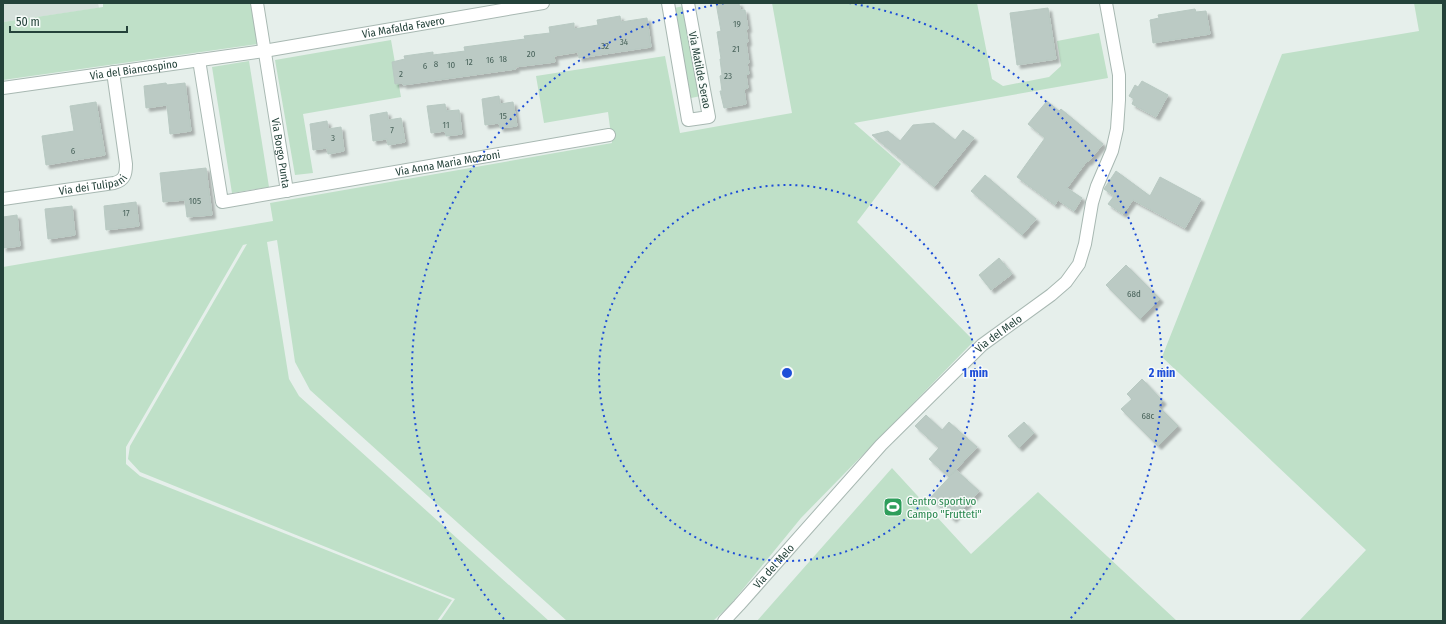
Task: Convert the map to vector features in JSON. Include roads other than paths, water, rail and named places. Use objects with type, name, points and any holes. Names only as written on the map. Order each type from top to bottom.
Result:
[{"type":"street","name":"Via Borgo Punta","points":[[199,60],[222,202],[287,191],[257,3]]},
{"type":"street","name":"Via Mafalda Favero","points":[[264,51],[543,3]]},
{"type":"street","name":"Via Matilde Serao","points":[[668,3],[688,120],[709,117],[688,3]]},
{"type":"street","name":"Via del Melo","points":[[724,621],[880,445],[982,345],[1051,295],[1066,282],[1078,264],[1085,244],[1092,203],[1097,186],[1112,151],[1118,129],[1119,75],[1106,3]]},
{"type":"street","name":"Via del Biancospino","points":[[3,88],[264,51]]},
{"type":"street","name":"Via dei Tulipani","points":[[3,199],[114,183],[123,179],[126,174],[126,164],[114,72]]},
{"type":"street","name":"Via Anna Maria Mozzoni","points":[[287,191],[609,135]]},
{"type":"place","name":"Centro sportivo Campo \"Frutteti\"","points":[[893,507]]}]
